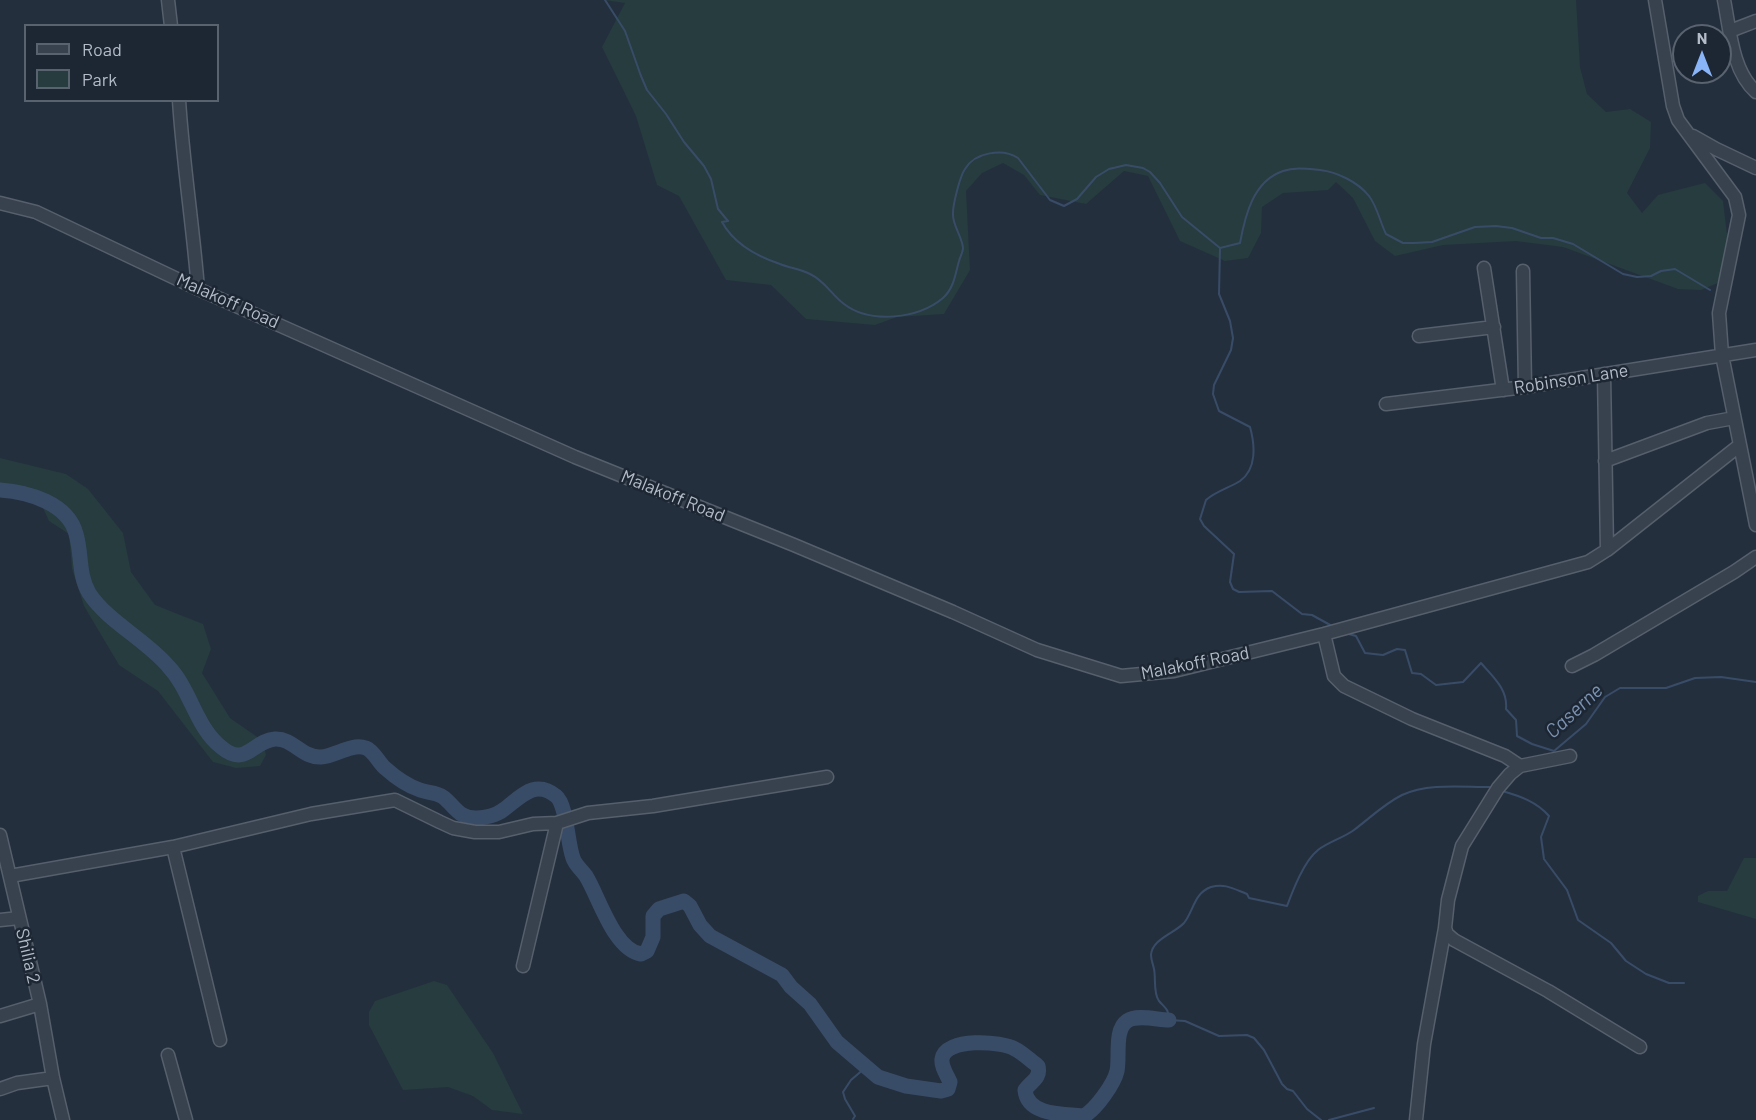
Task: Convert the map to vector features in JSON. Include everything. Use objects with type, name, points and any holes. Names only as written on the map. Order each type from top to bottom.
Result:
[{"type":"street","points":[[168,0],[171,24]]},
{"type":"street","points":[[1655,0],[1673,106],[1678,120],[1735,197],[1739,215],[1719,313],[1722,355],[1756,525]]},
{"type":"street","points":[[1724,0],[1729,24]]},
{"type":"street","points":[[1732,30],[1756,21]]},
{"type":"street","points":[[1732,38],[1742,75],[1756,92]]},
{"type":"street","points":[[179,102],[198,288]]},
{"type":"street","points":[[1688,132],[1716,149],[1756,168]]},
{"type":"street","name":"Malakoff Road","points":[[0,203],[36,212],[198,288],[575,457],[805,550],[1037,650],[1121,676],[1174,671],[1328,633],[1588,562],[1607,550],[1740,445]]},
{"type":"street","points":[[1484,268],[1503,390]]},
{"type":"street","points":[[1523,271],[1525,387]]},
{"type":"street","points":[[1419,336],[1494,327]]},
{"type":"street","name":"Robinson Lane","points":[[1386,404],[1525,387],[1756,350]]},
{"type":"street","points":[[1604,374],[1607,550]]},
{"type":"street","points":[[1605,461],[1707,423],[1734,418]]},
{"type":"street","points":[[1572,666],[1756,557]]},
{"type":"street","points":[[1328,633],[1334,676],[1344,686],[1412,719],[1505,756],[1520,766]]},
{"type":"street","points":[[1416,1120],[1424,1044],[1449,900],[1462,846],[1498,788],[1510,774],[1520,766],[1570,756]]},
{"type":"street","points":[[10,876],[173,847],[311,814],[395,800],[447,825],[475,832],[499,832],[533,824],[557,823],[588,813],[634,809],[827,777]]},
{"type":"street","points":[[523,966],[557,823]]},
{"type":"street","name":"Shilia 2","points":[[0,835],[40,1004],[63,1120]]},
{"type":"street","points":[[173,847],[220,1040]]},
{"type":"street","points":[[0,920],[19,918]]},
{"type":"street","points":[[1445,928],[1454,940],[1548,991],[1640,1047]]},
{"type":"street","points":[[0,1016],[40,1004]]},
{"type":"street","points":[[168,1055],[186,1120]]},
{"type":"street","points":[[0,1089],[17,1083],[53,1078]]},
{"type":"green space","points":[[604,0],[1576,0],[1580,67],[1587,94],[1606,112],[1630,109],[1651,122],[1650,148],[1627,193],[1642,213],[1658,195],[1705,183],[1723,201],[1729,252],[1725,280],[1701,290],[1678,289],[1563,247],[1516,241],[1443,245],[1395,256],[1375,241],[1353,198],[1336,182],[1328,190],[1283,193],[1262,207],[1261,233],[1248,258],[1225,261],[1180,241],[1148,176],[1124,171],[1086,204],[1040,195],[1024,175],[1003,163],[982,173],[966,191],[970,270],[944,314],[897,317],[875,325],[806,319],[771,285],[726,280],[679,196],[657,185],[636,116],[602,47],[625,3]]},
{"type":"green space","points":[[0,458],[66,474],[88,489],[123,533],[131,572],[155,605],[203,624],[211,649],[202,673],[230,718],[263,741],[266,755],[260,766],[236,768],[213,762],[158,691],[119,665],[84,606],[72,569],[69,534],[49,521],[39,499],[30,492],[0,491]]},
{"type":"green space","points":[[1744,858],[1756,858],[1756,919],[1698,902],[1698,896],[1708,891],[1727,891]]},
{"type":"green space","points":[[434,981],[447,985],[493,1053],[523,1114],[492,1110],[473,1096],[448,1087],[403,1090],[369,1025],[369,1012],[375,1001]]},
{"type":"waterway","points":[[605,0],[625,31],[647,90],[704,166],[711,179],[718,209],[728,221],[722,222],[727,230],[739,243],[754,253],[810,274],[820,280],[844,304],[867,314],[894,316],[921,311],[947,294],[954,281],[963,250],[953,217],[957,190],[965,169],[970,163],[990,153],[1005,153],[1018,158],[1050,200],[1064,206],[1077,199],[1096,177],[1109,169],[1126,165],[1143,168],[1160,183],[1182,217],[1220,248],[1240,243],[1248,211],[1264,183],[1283,171],[1311,169],[1333,173],[1359,186],[1372,200],[1386,234],[1403,243],[1432,242],[1475,227],[1512,228],[1541,238],[1553,238],[1573,244],[1623,274],[1637,277],[1651,276],[1661,271],[1675,269],[1710,290]]},
{"type":"waterway","name":"Caserne","points":[[1220,248],[1219,294],[1230,321],[1233,338],[1231,350],[1214,385],[1213,394],[1219,411],[1250,427],[1253,456],[1246,476],[1206,500],[1200,519],[1204,526],[1234,554],[1230,582],[1233,589],[1239,592],[1272,591],[1302,614],[1312,615],[1332,626]]},
{"type":"waterway","points":[[0,490],[23,493],[46,501],[65,514],[76,534],[83,579],[89,593],[106,613],[168,666],[182,686],[205,729],[221,747],[237,755],[249,752],[260,744],[275,739],[287,742],[308,754],[321,757],[349,748],[366,748],[385,768],[402,781],[420,790],[440,795],[461,814],[471,818],[498,813],[527,792],[541,789],[548,791],[560,801],[574,861],[586,876],[615,933],[631,950],[641,954],[647,951],[653,937],[653,916],[659,909],[684,901],[690,906],[700,925],[710,936],[782,975],[791,987],[810,1004],[837,1042],[878,1077],[906,1086],[941,1091],[948,1089],[950,1082],[943,1068],[942,1059],[945,1052],[963,1044],[999,1044],[1015,1049],[1038,1066],[1037,1077],[1025,1090],[1032,1105],[1048,1112],[1084,1116],[1099,1102],[1115,1076],[1118,1065],[1119,1037],[1123,1025],[1136,1018],[1169,1020]]},
{"type":"waterway","name":"Caserne","points":[[1345,633],[1356,636],[1365,653],[1383,655],[1397,649],[1405,650],[1412,673],[1421,674],[1436,685],[1463,682],[1481,663],[1495,678],[1505,695],[1506,709],[1516,720],[1517,736],[1554,751],[1586,724],[1605,697],[1620,688],[1666,688],[1695,678],[1721,677],[1756,682]]},
{"type":"waterway","points":[[1321,1120],[1307,1109],[1293,1091],[1282,1084],[1264,1050],[1254,1038],[1247,1035],[1219,1036],[1185,1021],[1169,1020],[1167,1011],[1156,994],[1152,949],[1160,940],[1184,923],[1201,893],[1211,887],[1229,887],[1247,894],[1249,898],[1287,906],[1300,876],[1313,855],[1322,847],[1354,830],[1402,795],[1434,787],[1489,787],[1494,789]]},
{"type":"waterway","points":[[1502,791],[1528,800],[1549,816],[1541,837],[1544,859],[1567,890],[1578,920],[1611,943],[1626,961],[1646,974],[1669,983],[1684,983]]},
{"type":"waterway","points":[[853,1119],[855,1116],[843,1092],[851,1080],[865,1068]]},
{"type":"waterway","points":[[1329,1120],[1374,1108]]}]
